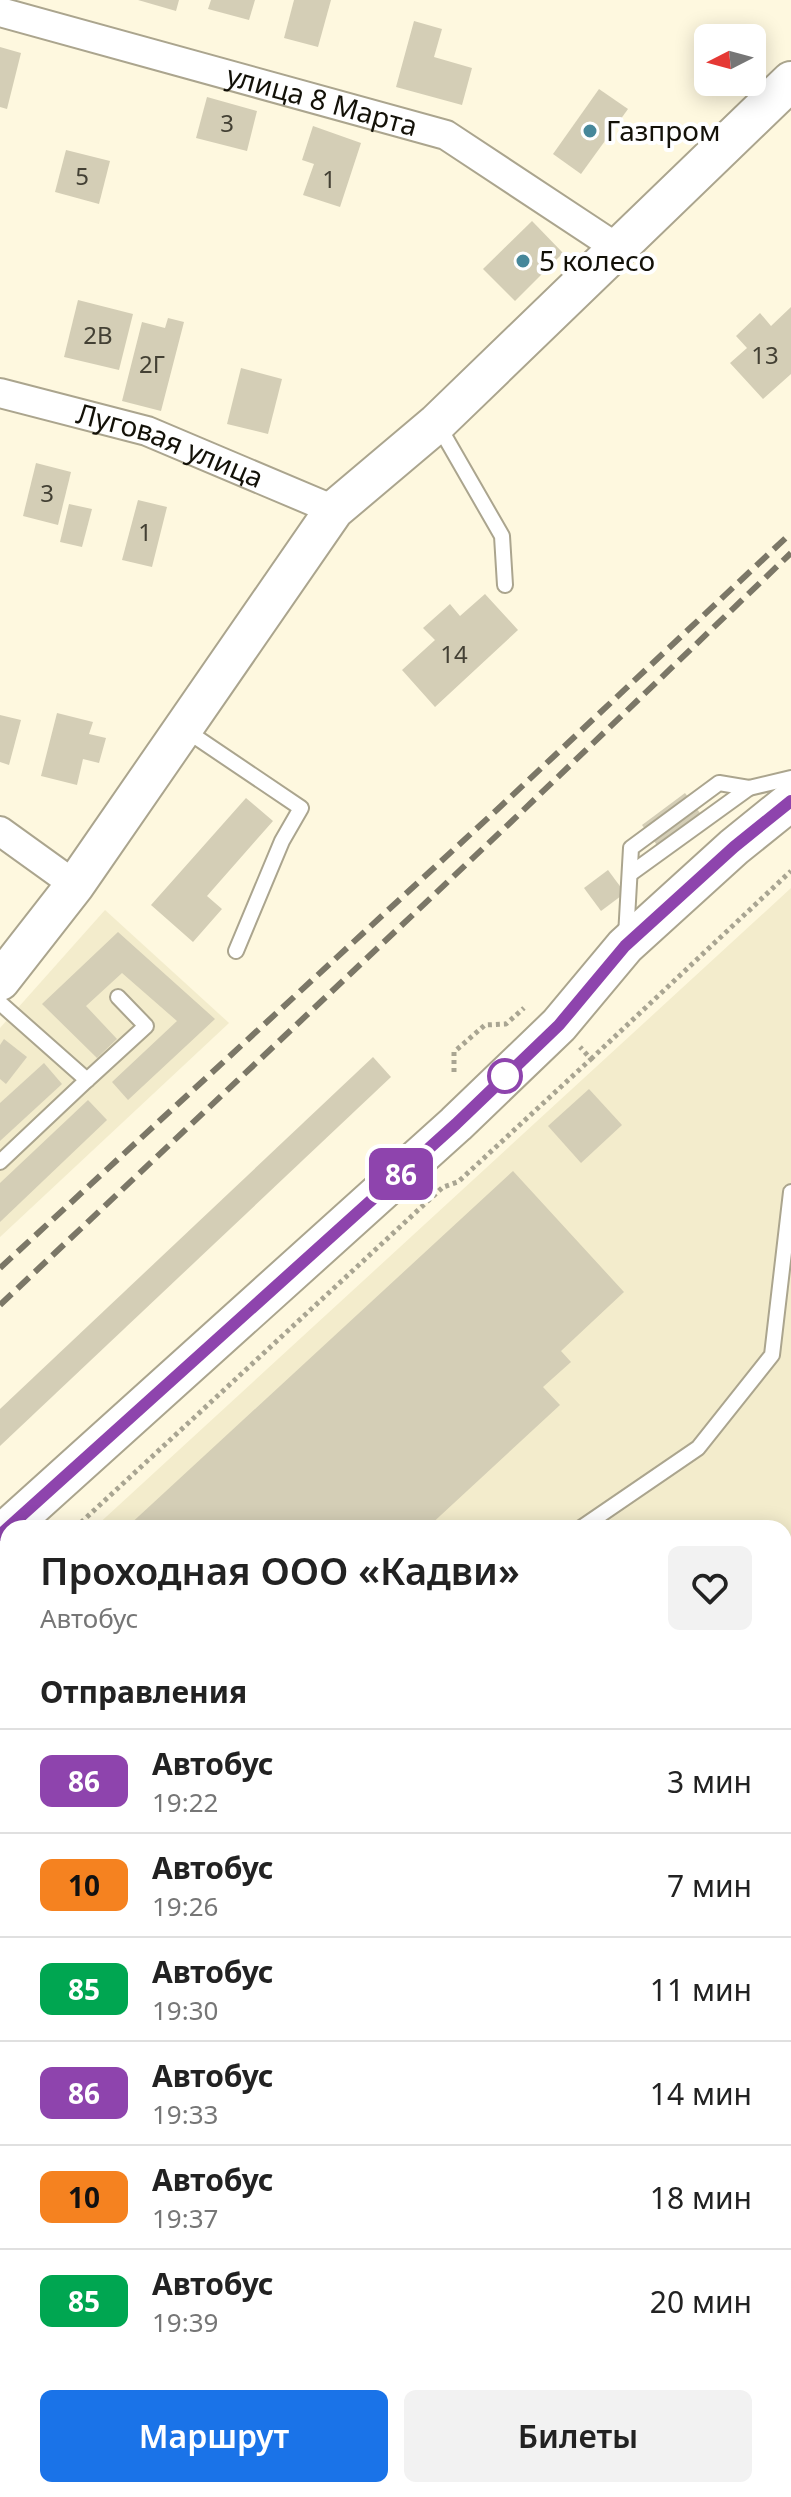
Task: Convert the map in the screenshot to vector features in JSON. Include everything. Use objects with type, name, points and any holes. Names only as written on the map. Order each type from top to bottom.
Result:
[{"type":"main road","points":[[0,981],[75,885],[334,510],[437,423],[791,81]]},
{"type":"main road","points":[[17,1520],[456,1124],[559,1025],[625,946],[734,847],[791,801]]},
{"type":"street","name":"улица 8 Марта","points":[[0,12],[446,135],[617,248]]},
{"type":"street","name":"Луговая улица","points":[[0,393],[147,431],[334,510]]},
{"type":"street","points":[[0,831],[75,885]]},
{"type":"lane","points":[[437,423],[502,536],[505,585]]},
{"type":"lane","points":[[184,728],[301,808],[282,841],[236,951]]},
{"type":"lane","points":[[630,874],[749,788],[791,778]]},
{"type":"lane","points":[[625,946],[631,848],[719,783],[749,788]]},
{"type":"lane","points":[[0,1162],[146,1026],[118,997]]},
{"type":"lane","points":[[0,1003],[87,1080]]},
{"type":"lane","points":[[593,1520],[698,1448],[772,1355],[791,1192]]},
{"type":"path","points":[[591,1059],[791,871]]},
{"type":"path","points":[[454,1072],[454,1052],[485,1025],[506,1024]]},
{"type":"path","points":[[84,1520],[443,1187],[458,1182],[491,1151]]},
{"type":"shaded area","points":[[791,888],[791,1520],[103,1520]]},
{"type":"shaded area","points":[[105,910],[229,1023],[0,1237],[0,1028]]},
{"type":"building","points":[[138,0],[179,0],[176,11]]},
{"type":"building","points":[[211,0],[255,0],[249,20],[208,9]]},
{"type":"building","points":[[294,0],[331,0],[318,47],[284,38]]},
{"type":"building","points":[[414,21],[442,29],[434,57],[472,68],[462,105],[396,87]]},
{"type":"building","points":[[0,47],[21,53],[7,109],[0,107]]},
{"type":"building","name":"Газпром","points":[[599,89],[628,109],[581,174],[553,154]]},
{"type":"building","points":[[207,97],[257,111],[247,151],[196,138]]},
{"type":"building","points":[[313,126],[361,143],[340,207],[303,195],[314,164],[302,160]]},
{"type":"building","points":[[66,150],[110,161],[99,204],[55,192]]},
{"type":"building","name":"5 колесо","points":[[532,221],[563,253],[515,301],[483,269]]},
{"type":"building","points":[[78,300],[133,314],[119,370],[64,357]]},
{"type":"building","points":[[791,307],[791,374],[763,399],[730,363],[747,348],[736,336],[760,313],[771,326]]},
{"type":"building","points":[[168,318],[184,322],[161,411],[122,401],[142,322],[165,328]]},
{"type":"building","points":[[241,368],[282,379],[268,434],[227,424]]},
{"type":"building","points":[[36,463],[71,472],[58,525],[23,516]]},
{"type":"building","points":[[138,500],[167,507],[152,567],[122,560]]},
{"type":"building","points":[[69,504],[92,509],[82,547],[60,542]]},
{"type":"building","points":[[485,594],[518,630],[435,707],[402,670],[435,640],[423,628],[450,604],[460,616]]},
{"type":"building","points":[[57,713],[93,722],[89,734],[106,738],[99,763],[83,759],[77,785],[41,776]]},
{"type":"building","points":[[0,715],[21,720],[9,765],[0,762]]},
{"type":"building","points":[[685,793],[709,825],[666,857],[642,825]]},
{"type":"building","points":[[246,798],[273,821],[207,896],[222,909],[193,942],[151,905]]},
{"type":"building","points":[[608,870],[625,893],[601,911],[584,888]]},
{"type":"building","points":[[118,932],[215,1019],[128,1100],[112,1082],[177,1021],[122,973],[86,1006],[117,1039],[97,1058],[42,1004]]},
{"type":"building","points":[[4,1039],[27,1057],[6,1084],[0,1079],[0,1045]]},
{"type":"building","points":[[373,1057],[391,1077],[0,1446],[0,1409]]},
{"type":"building","points":[[44,1063],[62,1084],[0,1141],[0,1103]]},
{"type":"building","points":[[589,1089],[622,1125],[581,1163],[548,1126]]},
{"type":"building","points":[[88,1100],[107,1120],[0,1222],[0,1183]]},
{"type":"building","points":[[513,1171],[624,1292],[561,1351],[571,1362],[543,1387],[560,1405],[436,1520],[135,1520]]},
{"type":"railway","points":[[0,1268],[501,806],[791,533]]},
{"type":"railway","points":[[0,1305],[791,553]]},
{"type":"bus line","name":"86","points":[[17,1520],[456,1124],[559,1025],[625,946],[734,847],[791,801]]},
{"type":"place","name":"Газпром","points":[[590,131]]},
{"type":"place","name":"5 колесо","points":[[523,261]]}]
